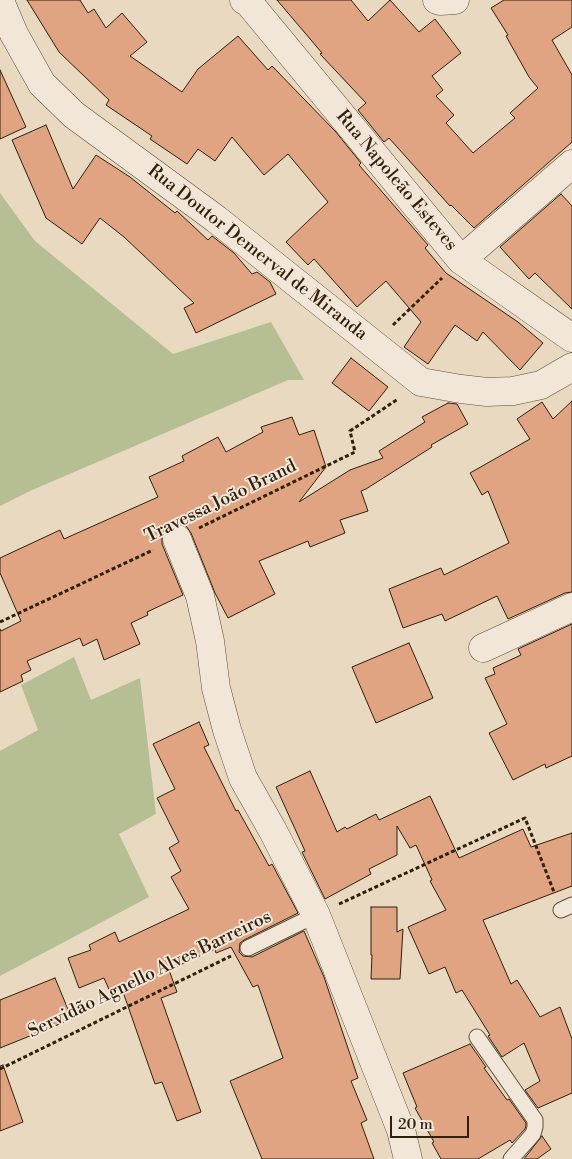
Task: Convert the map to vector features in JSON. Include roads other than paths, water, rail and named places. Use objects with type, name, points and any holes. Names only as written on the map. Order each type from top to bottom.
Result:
[{"type":"street","points":[[437,0],[440,2],[455,0]]},
{"type":"street","name":"Rua Doutor Demerval de Miranda","points":[[0,1],[14,34],[42,84],[74,115],[216,219],[421,382],[487,392],[513,391],[541,385],[572,367]]},
{"type":"street","name":"Rua Napoleão Esteves","points":[[247,1],[461,260],[572,338]]},
{"type":"street","points":[[461,260],[572,164]]},
{"type":"street","points":[[177,539],[200,596],[210,641],[216,688],[227,730],[243,778],[273,831],[316,915],[401,1130],[408,1159]]},
{"type":"street","points":[[483,648],[572,607]]},
{"type":"lane","name":"Servidão Agnello Alves Barreiros","points":[[248,948],[316,915]]},
{"type":"lane","points":[[477,1037],[535,1120],[533,1134],[511,1159]]}]
